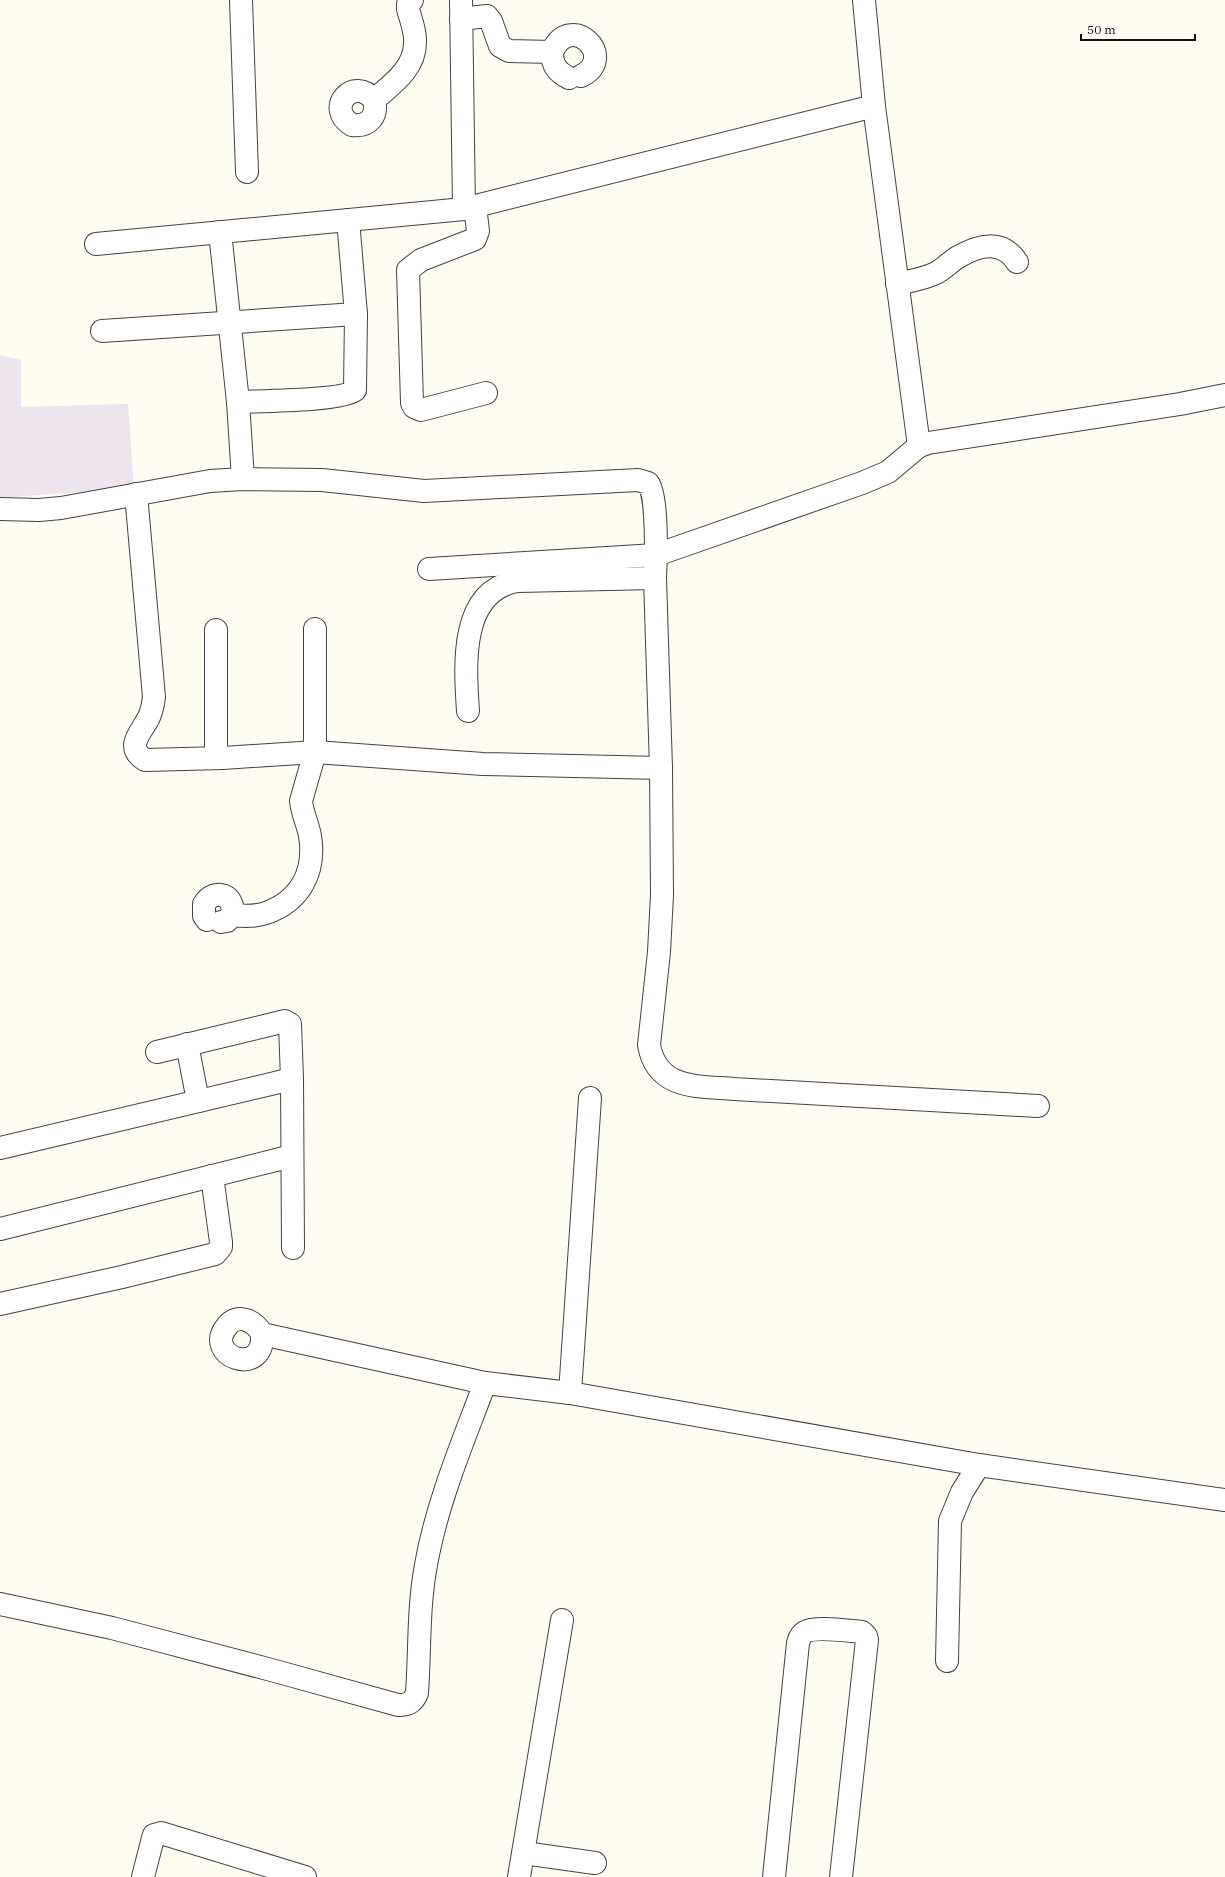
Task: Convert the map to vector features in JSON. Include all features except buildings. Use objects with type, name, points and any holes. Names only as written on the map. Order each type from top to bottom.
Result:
[{"type":"street","points":[[241,0],[248,172]]},
{"type":"street","points":[[374,100],[404,72],[411,60],[416,42],[408,9],[408,4],[412,0]]},
{"type":"street","points":[[864,0],[874,106],[919,446]]},
{"type":"street","points":[[486,393],[421,410],[414,407],[412,403],[408,270],[421,260],[475,239],[478,231],[470,207],[461,10],[484,16],[490,8]]},
{"type":"street","points":[[490,8],[498,42],[504,49],[552,52]]},
{"type":"street","points":[[570,35],[578,35],[586,39],[592,45],[595,53],[595,61],[592,69],[575,77],[561,74],[555,68],[552,60],[552,52],[556,44],[562,38],[570,35]]},
{"type":"street","points":[[96,244],[470,207],[874,106]]},
{"type":"street","points":[[238,402],[303,399],[353,392],[356,388],[356,314],[348,220]]},
{"type":"street","points":[[220,232],[238,402],[243,479]]},
{"type":"street","points":[[897,284],[934,274],[959,257],[986,247],[996,246],[1006,250],[1017,262]]},
{"type":"street","points":[[102,331],[230,324],[356,314]]},
{"type":"street","points":[[429,569],[656,555],[862,483],[888,472],[919,446],[928,443],[1180,404],[1225,395]]},
{"type":"street","points":[[0,509],[39,510],[61,508],[210,481],[243,479],[322,480],[424,491],[644,481],[650,486],[653,495],[662,768],[662,924],[649,1045],[650,1055],[666,1077],[679,1083],[726,1088],[1038,1106]]},
{"type":"street","points":[[136,494],[154,697],[151,713],[134,743],[135,750],[139,756],[145,760],[216,758],[315,752],[483,764],[662,768]]},
{"type":"street","points":[[468,710],[466,651],[474,621],[482,601],[493,590],[501,585],[518,581],[655,578]]},
{"type":"street","points":[[220,919],[266,913],[293,897],[299,891],[306,878],[310,863],[310,836],[301,800],[315,752],[315,629]]},
{"type":"street","points":[[216,630],[216,758]]},
{"type":"street","points":[[157,1052],[277,1023],[287,1022],[291,1029],[293,1248]]},
{"type":"street","points":[[187,1044],[198,1102]]},
{"type":"street","points":[[0,1148],[292,1080]]},
{"type":"street","points":[[570,1393],[590,1098]]},
{"type":"street","points":[[0,1229],[292,1156]]},
{"type":"street","points":[[0,1304],[122,1277],[215,1254],[221,1247],[221,1242],[212,1176]]},
{"type":"street","points":[[262,1334],[486,1383],[570,1393],[979,1465],[1225,1500]]},
{"type":"street","points":[[0,1604],[112,1628],[398,1705],[409,1704],[415,1698],[417,1693],[422,1591],[430,1545],[445,1492],[486,1383]]},
{"type":"street","points":[[947,1661],[950,1521],[962,1492],[979,1465]]},
{"type":"street","points":[[519,1877],[562,1620]]},
{"type":"street","points":[[774,1877],[798,1643],[805,1632],[824,1630],[862,1632],[867,1640],[841,1877]]},
{"type":"street","points":[[143,1877],[153,1838],[160,1833],[306,1877]]},
{"type":"street","points":[[524,1853],[565,1868],[595,1863]]},
{"type":"shaded area","points":[[0,355],[21,360],[21,407],[128,404],[134,488],[0,498]]}]
